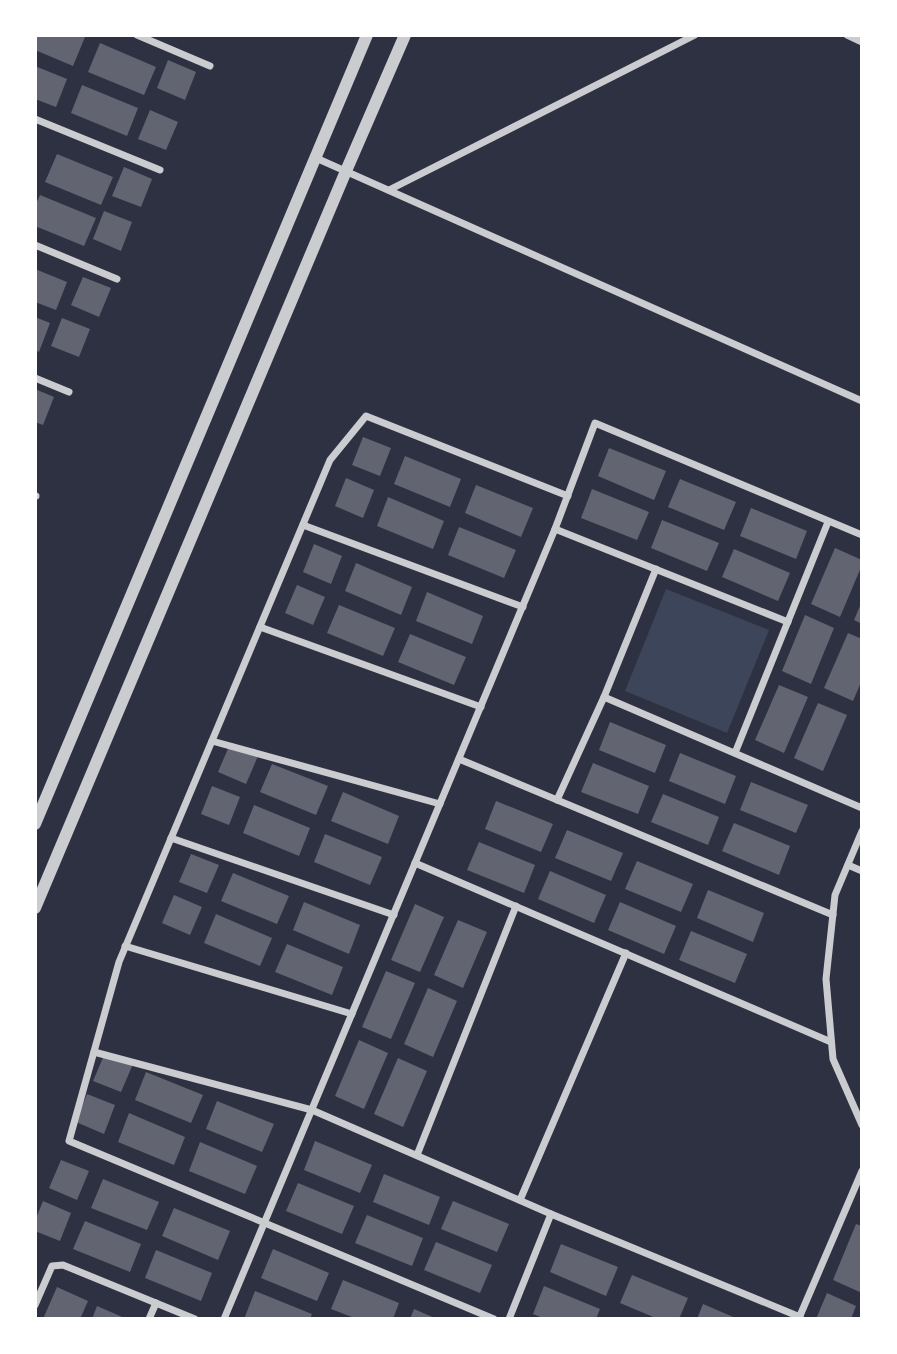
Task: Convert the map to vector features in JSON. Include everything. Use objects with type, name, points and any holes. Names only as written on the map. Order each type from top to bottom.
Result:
[{"type":"street","points":[[136,35],[210,66]]},
{"type":"street","points":[[35,824],[367,35]]},
{"type":"street","points":[[35,908],[405,35]]},
{"type":"street","points":[[390,190],[695,35]]},
{"type":"street","points":[[847,35],[862,41]]},
{"type":"street","points":[[35,119],[160,170]]},
{"type":"street","points":[[316,158],[862,401]]},
{"type":"street","points":[[35,245],[117,279]]},
{"type":"street","points":[[35,378],[69,392]]},
{"type":"street","points":[[494,1319],[69,1141],[125,946],[330,460],[366,416],[568,496]]},
{"type":"street","points":[[224,1319],[523,607],[595,423],[862,535]]},
{"type":"street","points":[[734,753],[828,522]]},
{"type":"street","points":[[303,525],[523,607]]},
{"type":"street","points":[[555,529],[788,622]]},
{"type":"street","points":[[557,800],[604,697],[656,569]]},
{"type":"street","points":[[260,627],[481,707]]},
{"type":"street","points":[[604,697],[862,808]]},
{"type":"street","points":[[212,741],[440,804]]},
{"type":"street","points":[[459,759],[833,915]]},
{"type":"street","points":[[862,831],[835,895],[826,979],[833,1059],[862,1125]]},
{"type":"street","points":[[171,838],[394,915]]},
{"type":"street","points":[[415,863],[831,1042]]},
{"type":"street","points":[[848,865],[862,871]]},
{"type":"street","points":[[417,1155],[516,906]]},
{"type":"street","points":[[125,946],[352,1014]]},
{"type":"street","points":[[520,1200],[626,953]]},
{"type":"street","points":[[94,1052],[312,1110],[799,1318],[862,1171]]},
{"type":"street","points":[[509,1319],[551,1213]]},
{"type":"street","points":[[35,1305],[52,1266],[63,1265],[195,1319]]},
{"type":"street","points":[[149,1319],[156,1303]]},
{"type":"shaded area","points":[[666,589],[769,630],[727,733],[625,691]]},
{"type":"building","points":[[35,35],[85,37],[73,66],[35,50]]},
{"type":"building","points":[[100,43],[156,67],[144,95],[88,72]]},
{"type":"building","points":[[168,60],[196,72],[185,100],[157,88]]},
{"type":"building","points":[[35,66],[67,79],[56,107],[35,99]]},
{"type":"building","points":[[82,85],[138,108],[127,136],[71,113]]},
{"type":"building","points":[[150,110],[178,122],[166,150],[138,139]]},
{"type":"building","points":[[57,154],[113,177],[101,205],[45,182]]},
{"type":"building","points":[[124,167],[152,179],[141,207],[112,196]]},
{"type":"building","points":[[40,195],[96,218],[84,246],[35,226],[35,206]]},
{"type":"building","points":[[104,211],[132,222],[121,251],[93,239]]},
{"type":"building","points":[[35,269],[67,282],[56,310],[35,302]]},
{"type":"building","points":[[83,277],[111,288],[99,317],[71,305]]},
{"type":"building","points":[[35,317],[50,323],[39,352],[35,350]]},
{"type":"building","points":[[62,318],[90,329],[79,357],[51,346]]},
{"type":"building","points":[[35,389],[54,397],[43,425],[35,422]]},
{"type":"building","points":[[363,437],[391,448],[380,476],[352,465]]},
{"type":"building","points":[[609,448],[666,471],[654,500],[598,476]]},
{"type":"building","points":[[405,456],[461,479],[450,507],[394,484]]},
{"type":"building","points":[[346,478],[374,490],[363,518],[335,506]]},
{"type":"building","points":[[680,479],[736,502],[724,530],[668,507]]},
{"type":"building","points":[[476,485],[533,508],[521,537],[465,513]]},
{"type":"building","points":[[592,489],[649,512],[637,540],[581,518]]},
{"type":"building","points":[[388,497],[444,521],[433,549],[377,526]]},
{"type":"building","points":[[751,508],[807,531],[796,559],[740,536]]},
{"type":"building","points":[[662,520],[719,543],[707,571],[651,548]]},
{"type":"building","points":[[459,527],[516,550],[504,578],[448,555]]},
{"type":"building","points":[[314,544],[342,556],[331,584],[303,572]]},
{"type":"building","points":[[835,548],[862,560],[840,617],[811,604]]},
{"type":"building","points":[[734,549],[790,573],[778,601],[722,577]]},
{"type":"building","points":[[356,563],[412,587],[401,615],[345,591]]},
{"type":"building","points":[[297,585],[325,597],[313,625],[285,613]]},
{"type":"building","points":[[427,592],[483,616],[472,644],[416,621]]},
{"type":"building","points":[[862,601],[862,624],[854,620]]},
{"type":"building","points":[[339,605],[395,628],[383,656],[327,633]]},
{"type":"building","points":[[805,615],[834,628],[811,684],[782,671]]},
{"type":"building","points":[[848,633],[862,639],[862,680],[853,701],[824,688]]},
{"type":"building","points":[[410,634],[466,657],[454,685],[398,662]]},
{"type":"building","points":[[779,685],[808,697],[784,753],[755,740]]},
{"type":"building","points":[[818,703],[847,715],[823,771],[794,758]]},
{"type":"building","points":[[610,722],[666,745],[655,773],[599,750]]},
{"type":"building","points":[[230,744],[258,756],[246,784],[218,772]]},
{"type":"building","points":[[680,753],[736,776],[725,804],[669,781]]},
{"type":"building","points":[[593,763],[649,786],[638,814],[581,792]]},
{"type":"building","points":[[272,764],[328,786],[316,815],[260,792]]},
{"type":"building","points":[[751,782],[808,805],[796,833],[740,810]]},
{"type":"building","points":[[212,786],[240,797],[229,825],[201,814]]},
{"type":"building","points":[[343,792],[399,816],[388,844],[331,821]]},
{"type":"building","points":[[663,794],[719,817],[708,845],[651,822]]},
{"type":"building","points":[[496,801],[553,824],[541,852],[485,829]]},
{"type":"building","points":[[254,805],[310,828],[299,856],[243,833]]},
{"type":"building","points":[[734,823],[790,846],[779,875],[722,851]]},
{"type":"building","points":[[567,830],[623,853],[611,881],[555,858]]},
{"type":"building","points":[[325,834],[382,857],[370,885],[314,862]]},
{"type":"building","points":[[479,842],[535,865],[524,893],[467,870]]},
{"type":"building","points":[[191,854],[219,865],[207,893],[179,882]]},
{"type":"building","points":[[637,861],[693,884],[681,912],[625,889]]},
{"type":"building","points":[[550,871],[606,895],[594,923],[538,899]]},
{"type":"building","points":[[233,873],[289,896],[277,924],[221,901]]},
{"type":"building","points":[[708,890],[764,913],[753,942],[697,918]]},
{"type":"building","points":[[174,895],[202,907],[190,935],[162,923]]},
{"type":"building","points":[[304,902],[360,925],[349,954],[293,930]]},
{"type":"building","points":[[620,902],[676,926],[664,954],[608,930]]},
{"type":"building","points":[[415,904],[444,917],[420,972],[391,960]]},
{"type":"building","points":[[216,914],[272,938],[260,966],[204,943]]},
{"type":"building","points":[[458,920],[487,932],[463,988],[434,975]]},
{"type":"building","points":[[691,931],[747,954],[735,983],[679,960]]},
{"type":"building","points":[[287,944],[343,967],[332,995],[275,972]]},
{"type":"building","points":[[386,971],[415,983],[391,1039],[362,1027]]},
{"type":"building","points":[[428,988],[457,1001],[433,1057],[404,1044]]},
{"type":"building","points":[[359,1040],[388,1053],[364,1109],[335,1096]]},
{"type":"building","points":[[105,1053],[133,1064],[121,1092],[93,1081]]},
{"type":"building","points":[[398,1058],[427,1071],[403,1127],[374,1114]]},
{"type":"building","points":[[146,1072],[203,1095],[191,1123],[135,1100]]},
{"type":"building","points":[[87,1094],[115,1105],[104,1134],[76,1122]]},
{"type":"building","points":[[217,1101],[274,1124],[262,1152],[206,1129]]},
{"type":"building","points":[[129,1113],[185,1137],[174,1165],[118,1142]]},
{"type":"building","points":[[315,1141],[372,1165],[360,1193],[304,1170]]},
{"type":"building","points":[[200,1142],[257,1166],[245,1194],[189,1171]]},
{"type":"building","points":[[61,1160],[89,1171],[77,1200],[49,1188]]},
{"type":"building","points":[[384,1174],[440,1197],[429,1225],[373,1202]]},
{"type":"building","points":[[103,1179],[159,1202],[147,1230],[91,1208]]},
{"type":"building","points":[[298,1183],[354,1206],[342,1234],[286,1211]]},
{"type":"building","points":[[43,1201],[71,1213],[60,1241],[35,1231],[35,1221]]},
{"type":"building","points":[[453,1201],[509,1224],[497,1252],[441,1229]]},
{"type":"building","points":[[174,1208],[230,1231],[218,1260],[162,1236]]},
{"type":"building","points":[[367,1215],[423,1238],[412,1266],[355,1243]]},
{"type":"building","points":[[85,1221],[141,1244],[130,1272],[73,1249]]},
{"type":"building","points":[[856,1224],[862,1226],[862,1293],[833,1280]]},
{"type":"building","points":[[436,1242],[492,1265],[480,1293],[424,1270]]},
{"type":"building","points":[[561,1244],[618,1267],[606,1296],[550,1272]]},
{"type":"building","points":[[273,1249],[329,1273],[317,1301],[261,1278]]},
{"type":"building","points":[[156,1250],[212,1273],[201,1301],[145,1278]]},
{"type":"building","points":[[632,1275],[688,1298],[679,1319],[658,1319],[620,1303]]},
{"type":"building","points":[[343,1280],[399,1303],[393,1319],[357,1319],[331,1309]]},
{"type":"building","points":[[544,1286],[600,1309],[596,1319],[545,1319],[533,1314]]},
{"type":"building","points":[[57,1287],[88,1301],[80,1319],[43,1319]]},
{"type":"building","points":[[255,1291],[312,1314],[310,1319],[244,1319]]},
{"type":"building","points":[[827,1293],[856,1306],[851,1319],[816,1319]]},
{"type":"building","points":[[703,1304],[738,1319],[697,1319]]},
{"type":"building","points":[[97,1306],[127,1319],[92,1319]]},
{"type":"building","points":[[414,1309],[437,1319],[410,1319]]}]
